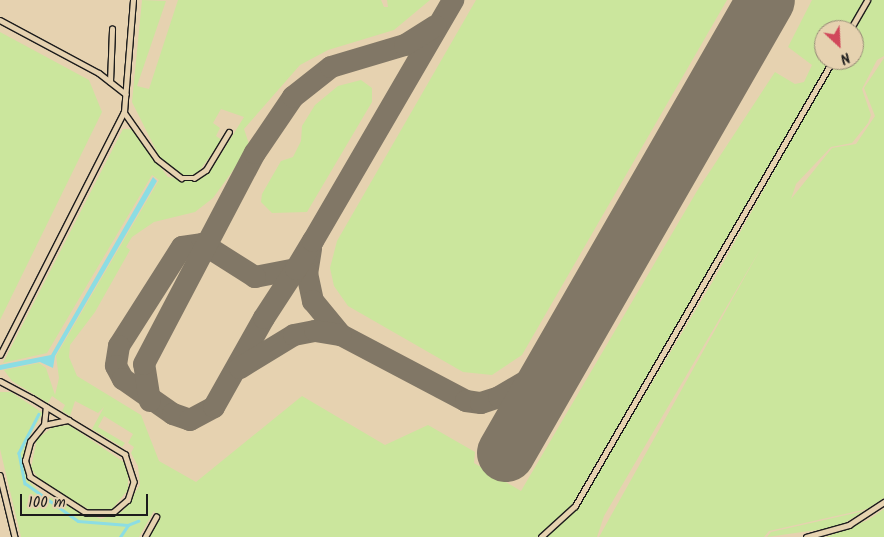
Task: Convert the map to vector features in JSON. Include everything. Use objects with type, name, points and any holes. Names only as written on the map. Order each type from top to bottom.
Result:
[{"type":"lane","points":[[0,355],[124,112],[133,0]]},
{"type":"lane","points":[[856,20],[867,0]]},
{"type":"lane","points":[[0,20],[110,82],[126,94]]},
{"type":"lane","points":[[110,82],[112,29]]},
{"type":"lane","points":[[541,537],[575,506],[827,70]]},
{"type":"lane","points":[[124,112],[166,169],[181,178],[194,178],[206,170],[229,132]]},
{"type":"lane","points":[[0,382],[46,406],[125,454],[132,464],[132,492],[113,512],[86,513],[30,477],[26,452],[44,425],[46,406]]},
{"type":"lane","points":[[44,425],[68,420]]},
{"type":"lane","points":[[0,475],[15,537]]},
{"type":"lane","points":[[806,537],[850,525],[884,502]]},
{"type":"lane","points":[[145,537],[156,517]]},
{"type":"green space","points":[[142,0],[166,1],[137,86],[149,89],[178,0],[381,0],[384,7],[388,7],[387,0],[430,0],[394,30],[328,50],[300,65],[244,129],[250,147],[213,198],[195,212],[154,222],[132,237],[126,247],[130,250],[95,312],[70,345],[69,357],[77,376],[141,415],[159,461],[196,482],[302,396],[385,445],[428,425],[475,452],[474,463],[521,491],[697,191],[775,72],[795,84],[804,82],[812,65],[788,47],[812,0],[865,0],[854,20],[814,20],[814,70],[825,70],[571,506],[537,537],[149,537],[160,519],[154,511],[139,537],[21,537],[0,449],[0,392],[11,392],[43,413],[26,442],[22,462],[29,481],[42,494],[101,519],[123,511],[140,485],[138,466],[131,453],[134,447],[128,443],[133,434],[104,416],[98,427],[125,443],[122,447],[92,429],[104,407],[98,413],[75,401],[70,416],[62,411],[65,405],[52,396],[48,403],[12,381],[4,370],[39,363],[46,368],[55,395],[59,378],[56,356],[159,180],[152,175],[47,353],[3,363],[123,129],[131,129],[168,177],[194,181],[213,167],[244,117],[221,109],[213,123],[220,128],[216,136],[222,140],[197,174],[184,176],[164,166],[132,102]]},
{"type":"green space","points":[[476,0],[727,0],[522,355],[492,375],[463,372],[348,306],[334,286],[330,268],[337,241]]},
{"type":"green space","points":[[871,0],[884,0],[884,56],[877,60],[862,89],[871,115],[868,123],[852,143],[831,147],[796,184],[791,199],[832,148],[856,144],[875,116],[864,88],[884,58],[884,498],[867,509],[769,531],[764,537],[599,537],[761,248],[604,516],[597,537],[544,537],[576,510],[713,281],[830,70],[864,70],[864,20],[859,20]]},
{"type":"green space","points":[[0,32],[89,80],[102,112],[0,320]]},
{"type":"green space","points":[[361,80],[372,88],[372,102],[307,212],[272,213],[261,202],[262,194],[281,161],[293,157],[301,141],[302,126],[315,105],[338,86]]},
{"type":"green space","points":[[69,425],[128,465],[128,490],[112,509],[90,510],[41,482],[31,468],[37,439],[53,427]]},
{"type":"green space","points":[[884,509],[884,537],[826,537],[868,520]]},
{"type":"green space","points":[[864,511],[838,527],[767,537],[771,532]]},
{"type":"water","points":[[153,177],[157,181],[55,356],[53,368],[40,362],[0,370],[0,365],[51,355]]},
{"type":"waterway","points":[[39,414],[19,453],[25,483],[78,521],[128,525]]},
{"type":"waterway","points":[[120,537],[128,525],[138,521]]},
{"type":"taxiway","points":[[296,269],[255,277],[203,244],[182,247],[119,346],[116,366],[123,379],[173,414],[190,420],[214,407],[264,318],[296,269],[313,241],[453,0]]},
{"type":"taxiway","points":[[150,401],[144,364],[255,153],[293,97],[331,67],[405,45],[435,26]]},
{"type":"taxiway","points":[[311,249],[307,273],[313,301],[341,335],[466,401],[481,403],[499,397],[557,363]]},
{"type":"taxiway","points":[[240,368],[294,335],[315,331],[341,335]]},
{"type":"runway","points":[[506,453],[766,0]]}]
